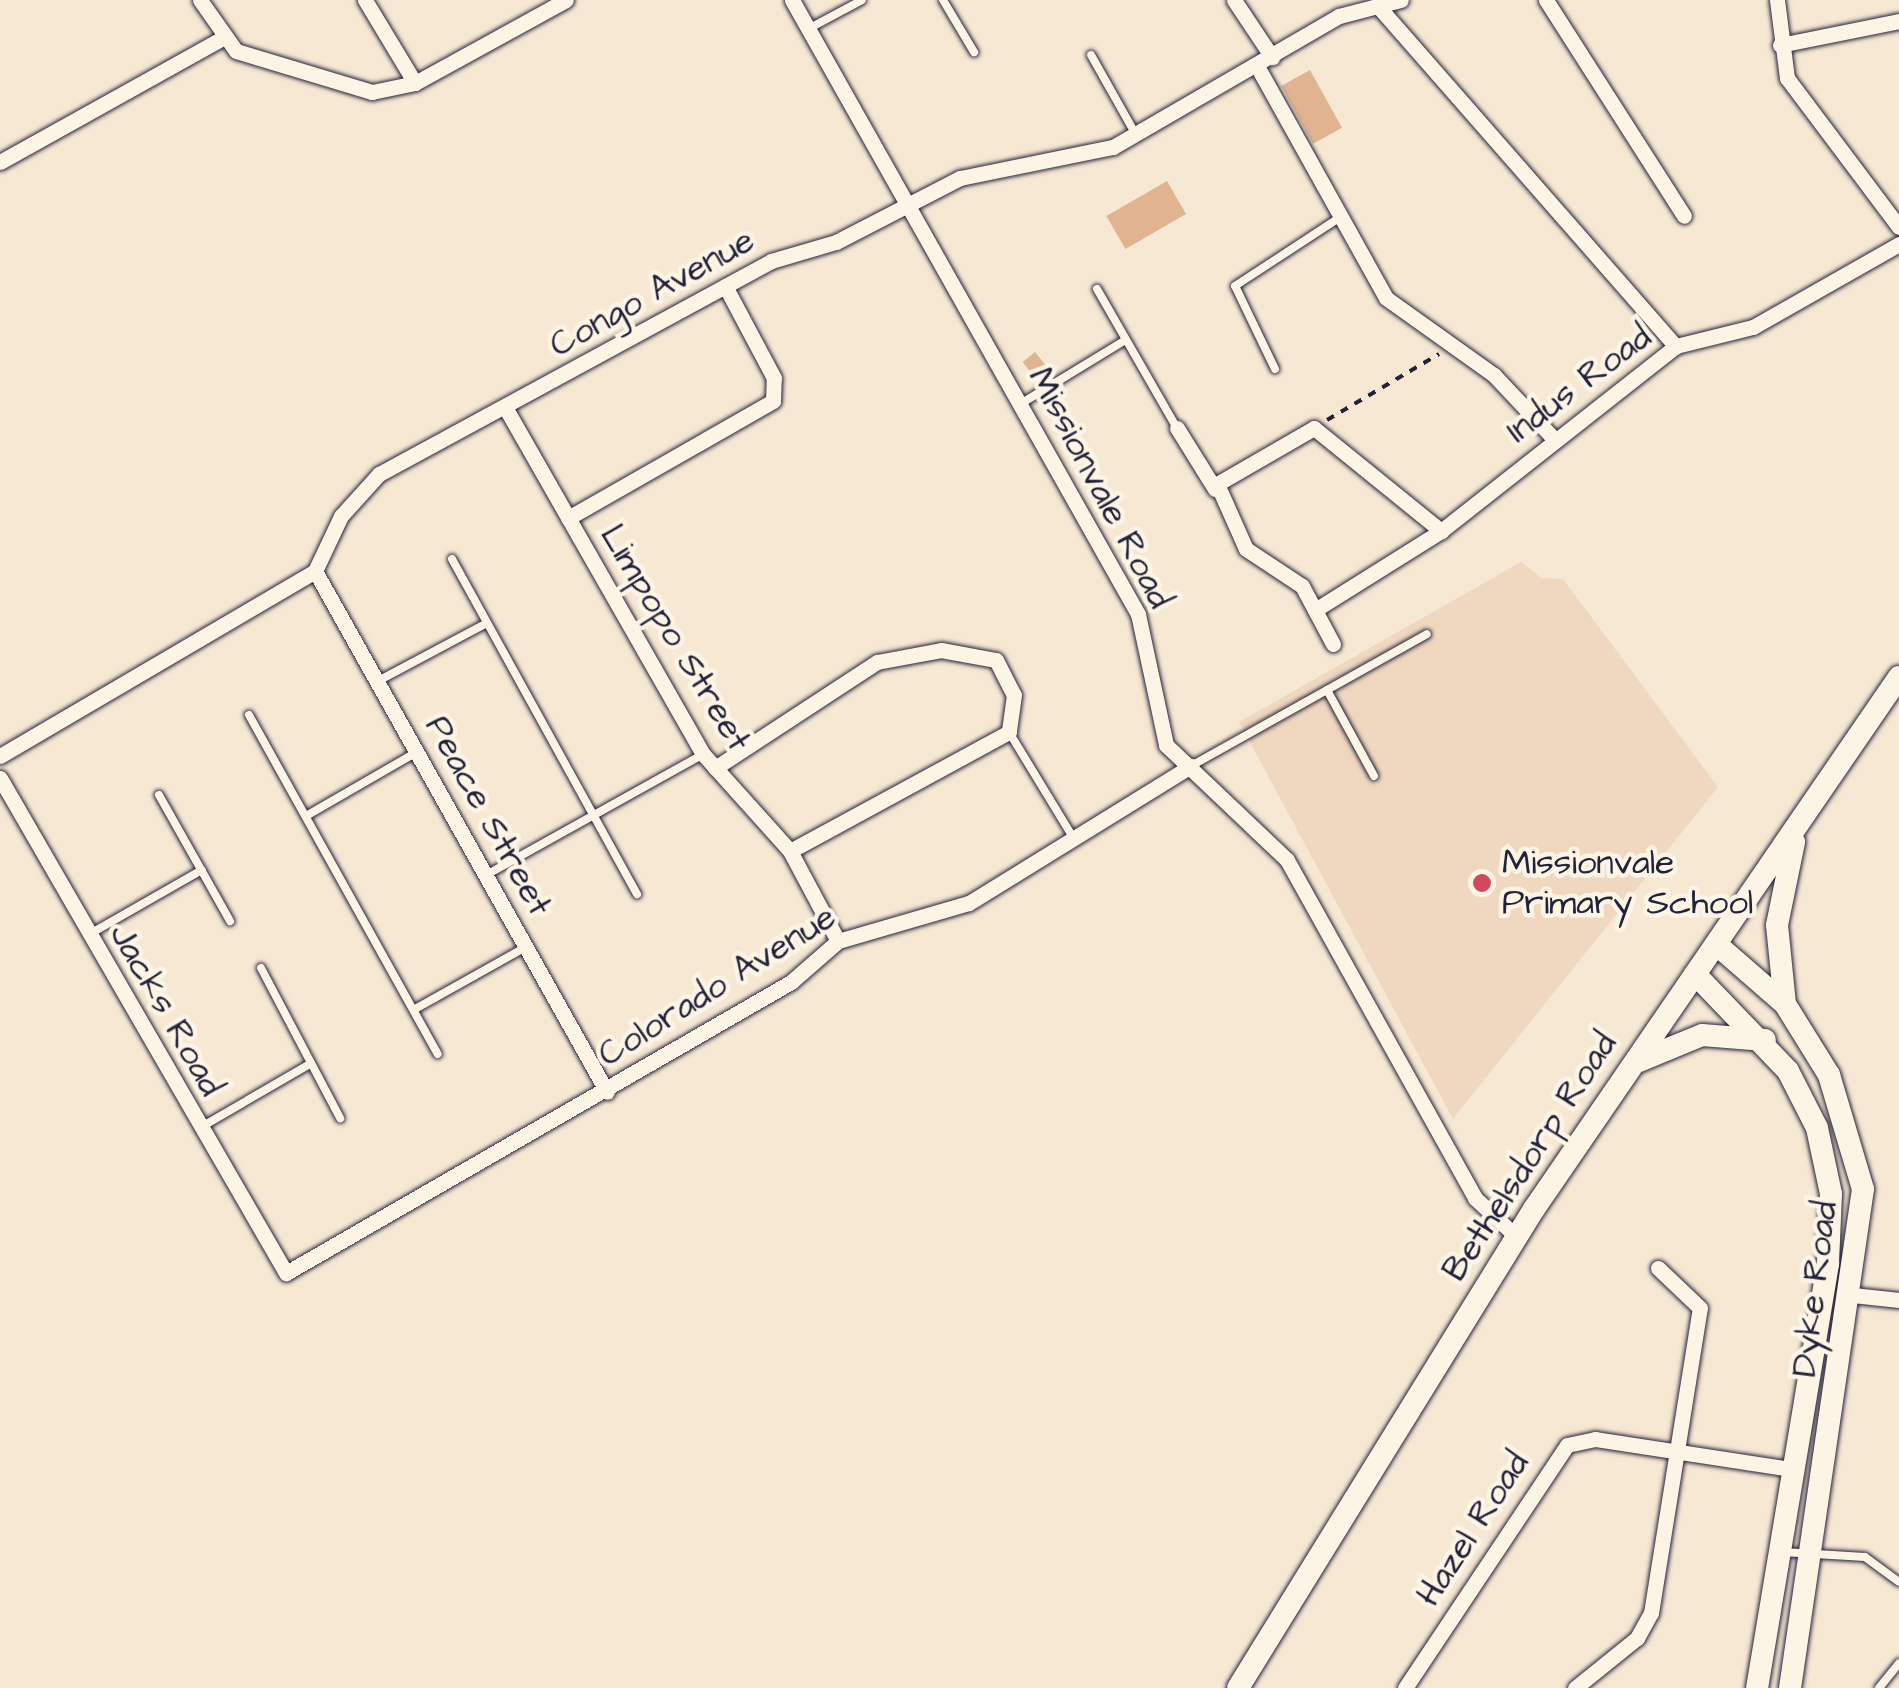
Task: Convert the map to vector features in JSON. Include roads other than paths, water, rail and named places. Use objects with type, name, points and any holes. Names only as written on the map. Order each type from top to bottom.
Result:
[{"type":"street","points":[[200,0],[221,39],[339,86],[372,92],[416,83],[566,0]]},
{"type":"street","points":[[365,0],[416,83]]},
{"type":"street","name":"Missionvale Road","points":[[792,0],[1138,614],[1166,745],[1287,860],[1475,1198],[1517,1237]]},
{"type":"street","points":[[1234,0],[1339,218],[1386,298],[1453,346],[1554,439]]},
{"type":"street","name":"Congo Avenue","points":[[0,756],[315,571],[362,489],[725,286],[982,171],[1090,154],[1137,137],[1264,61],[1376,2],[1401,0]]},
{"type":"street","points":[[1546,0],[1684,216]]},
{"type":"street","points":[[1777,0],[1787,78],[1899,227]]},
{"type":"street","points":[[1376,2],[1676,346]]},
{"type":"street","points":[[1780,45],[1899,21]]},
{"type":"street","points":[[0,162],[221,39]]},
{"type":"street","name":"Indus Road","points":[[1315,610],[1441,531],[1676,346],[1753,327],[1899,244]]},
{"type":"street","points":[[568,518],[773,401],[774,378],[725,286]]},
{"type":"street","name":"Limpopo Street","points":[[505,407],[703,754],[790,851],[838,940]]},
{"type":"street","points":[[1178,428],[1246,548],[1302,586],[1332,644]]},
{"type":"street","points":[[1215,489],[1314,428],[1441,531]]},
{"type":"street","name":"Peace Street","points":[[315,571],[607,1092]]},
{"type":"street","points":[[714,768],[856,672],[920,650],[996,660],[1014,696],[1009,732],[790,851]]},
{"type":"street","name":"Bethelsdorp Road","points":[[1238,1688],[1517,1237],[1899,677]]},
{"type":"street","name":"Colorado Avenue","points":[[280,1271],[304,1268],[607,1092],[791,982],[838,940],[969,903],[1191,766]]},
{"type":"street","name":"Jacks Road","points":[[0,778],[280,1271]]},
{"type":"street","points":[[1784,1004],[1780,893],[1804,815]]},
{"type":"street","name":"Dyke Road","points":[[1716,944],[1784,1004],[1829,1075],[1858,1153],[1863,1224],[1790,1688]]},
{"type":"street","name":"Dyke Road","points":[[1695,974],[1765,1040],[1804,1098],[1831,1194],[1756,1688]]},
{"type":"street","points":[[1629,1069],[1702,1035],[1765,1040]]},
{"type":"street","points":[[1576,1688],[1637,1638],[1651,1613],[1700,1308],[1658,1268]]},
{"type":"street","points":[[1853,1295],[1899,1300]]},
{"type":"street","name":"Hazel Road","points":[[1405,1688],[1567,1445],[1595,1439],[1791,1469]]},
{"type":"lane","points":[[808,29],[862,0]]},
{"type":"lane","points":[[943,0],[974,52]]},
{"type":"lane","points":[[1091,55],[1137,137]]},
{"type":"lane","points":[[1276,369],[1235,286],[1339,218]]},
{"type":"lane","points":[[1098,289],[1124,341],[1178,428]]},
{"type":"lane","points":[[1022,403],[1124,341]]},
{"type":"lane","points":[[452,560],[637,894]]},
{"type":"lane","points":[[378,681],[486,624]]},
{"type":"lane","points":[[1191,766],[1426,634]]},
{"type":"lane","points":[[1327,690],[1374,776]]},
{"type":"lane","points":[[248,716],[438,1054]]},
{"type":"lane","points":[[1009,732],[1074,840]]},
{"type":"lane","points":[[306,816],[417,752]]},
{"type":"lane","points":[[488,874],[703,754]]},
{"type":"lane","points":[[159,795],[230,921]]},
{"type":"lane","points":[[88,935],[202,870]]},
{"type":"lane","points":[[415,1009],[527,946]]},
{"type":"lane","points":[[261,968],[340,1118]]},
{"type":"lane","points":[[199,1128],[310,1064]]},
{"type":"lane","points":[[1777,1552],[1864,1557],[1899,1582]]},
{"type":"lane","points":[[1879,1688],[1899,1662]]},
{"type":"place","name":"Missionvale Primary School","points":[[1482,883]]}]
